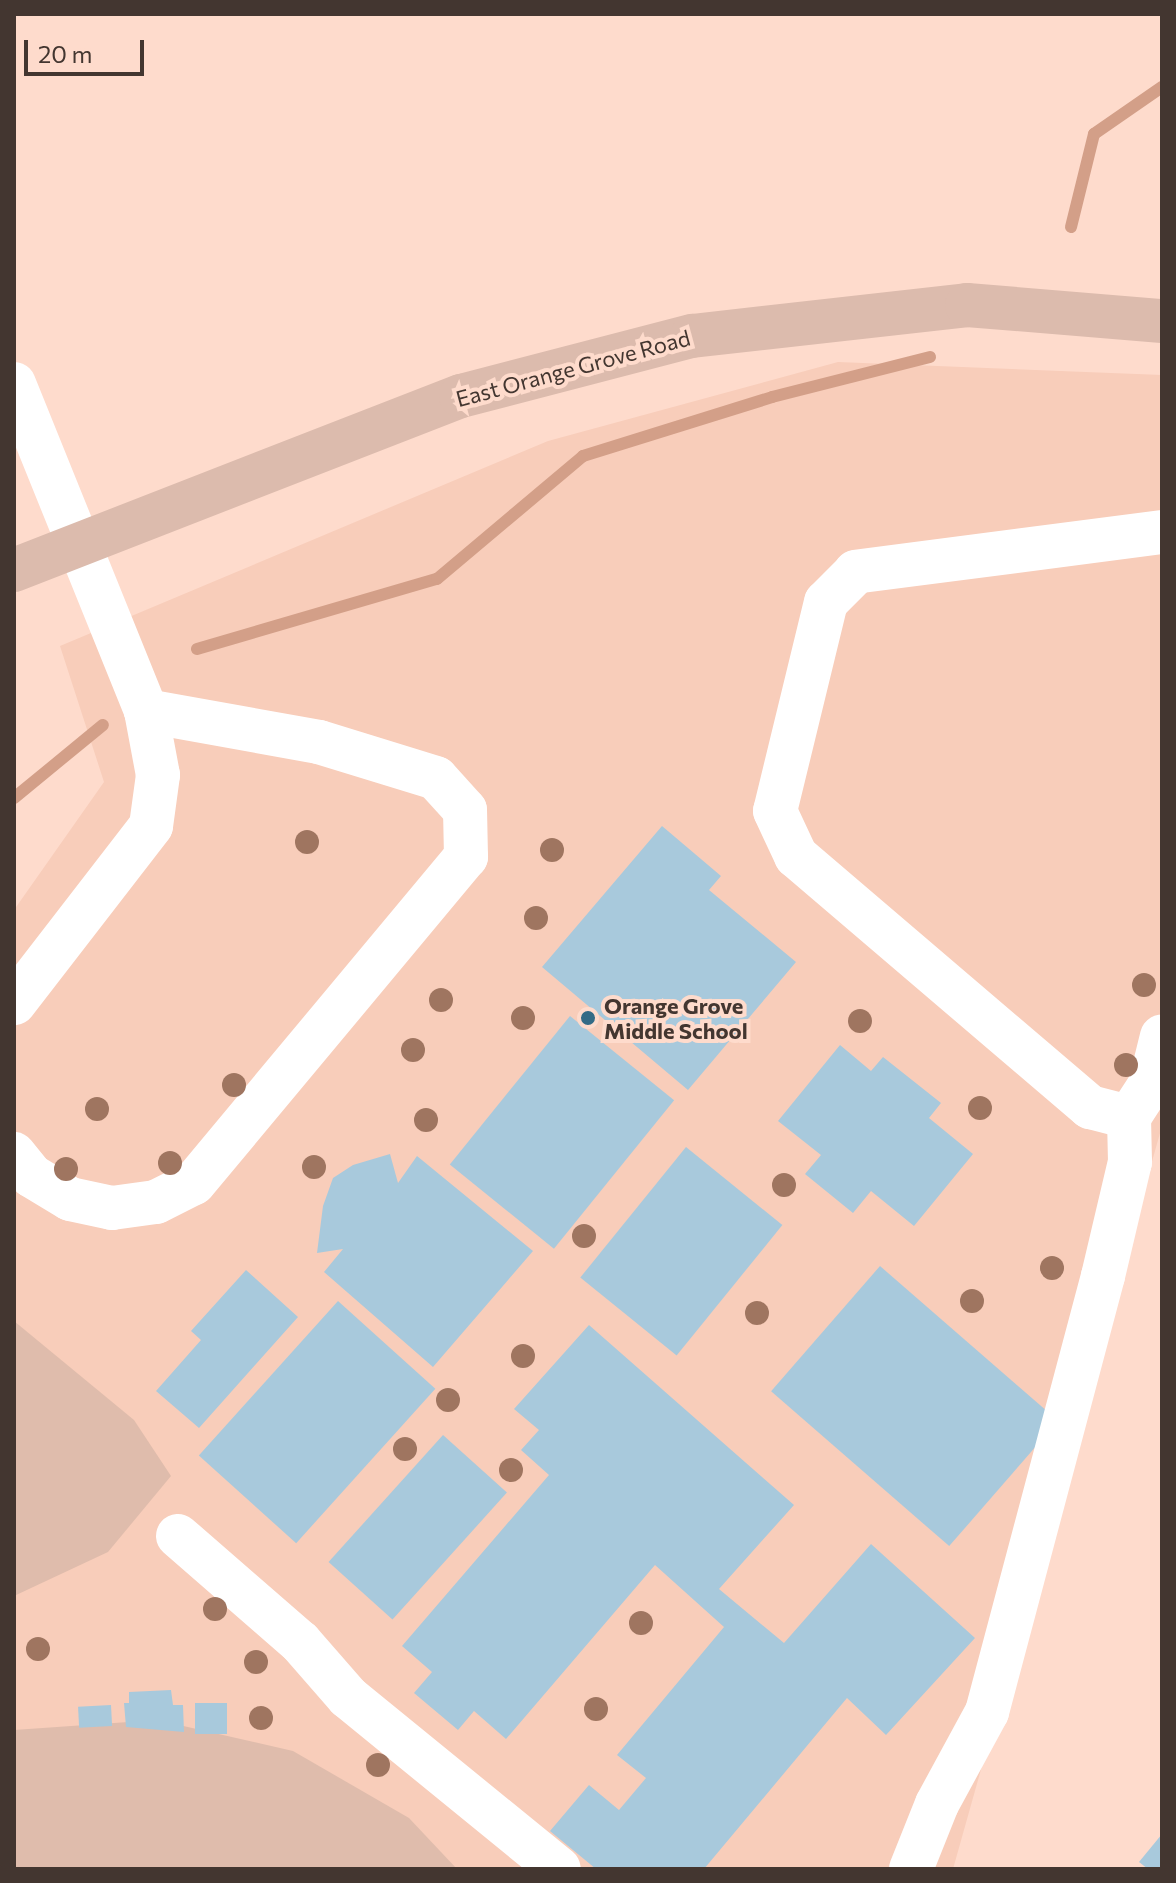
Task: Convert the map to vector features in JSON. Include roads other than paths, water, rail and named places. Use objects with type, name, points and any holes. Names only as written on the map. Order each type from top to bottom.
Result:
[{"type":"main road","name":"East Orange Grove Road","points":[[14,570],[461,396],[692,336],[967,305],[1162,321]]},
{"type":"street","points":[[14,384],[146,711],[158,775],[151,826],[14,1003]]},
{"type":"street","points":[[1129,1117],[1090,1107],[796,856],[775,811],[826,602],[856,572],[1162,532]]},
{"type":"street","points":[[14,1154],[32,1176],[70,1199],[112,1208],[156,1202],[194,1183],[466,857],[465,810],[436,778],[319,742],[146,711]]},
{"type":"street","points":[[911,1869],[937,1804],[987,1712],[1103,1276],[1130,1162],[1129,1117],[1150,1085],[1162,1036]]},
{"type":"street","points":[[178,1536],[300,1642],[348,1697],[559,1869]]},
{"type":"waterway","points":[[1071,227],[1094,134],[1162,87]]},
{"type":"waterway","points":[[197,649],[437,579],[583,456],[772,397],[930,357]]},
{"type":"waterway","points":[[14,798],[103,725]]},
{"type":"place","name":"Orange Grove Middle School","points":[[588,1018]]}]
